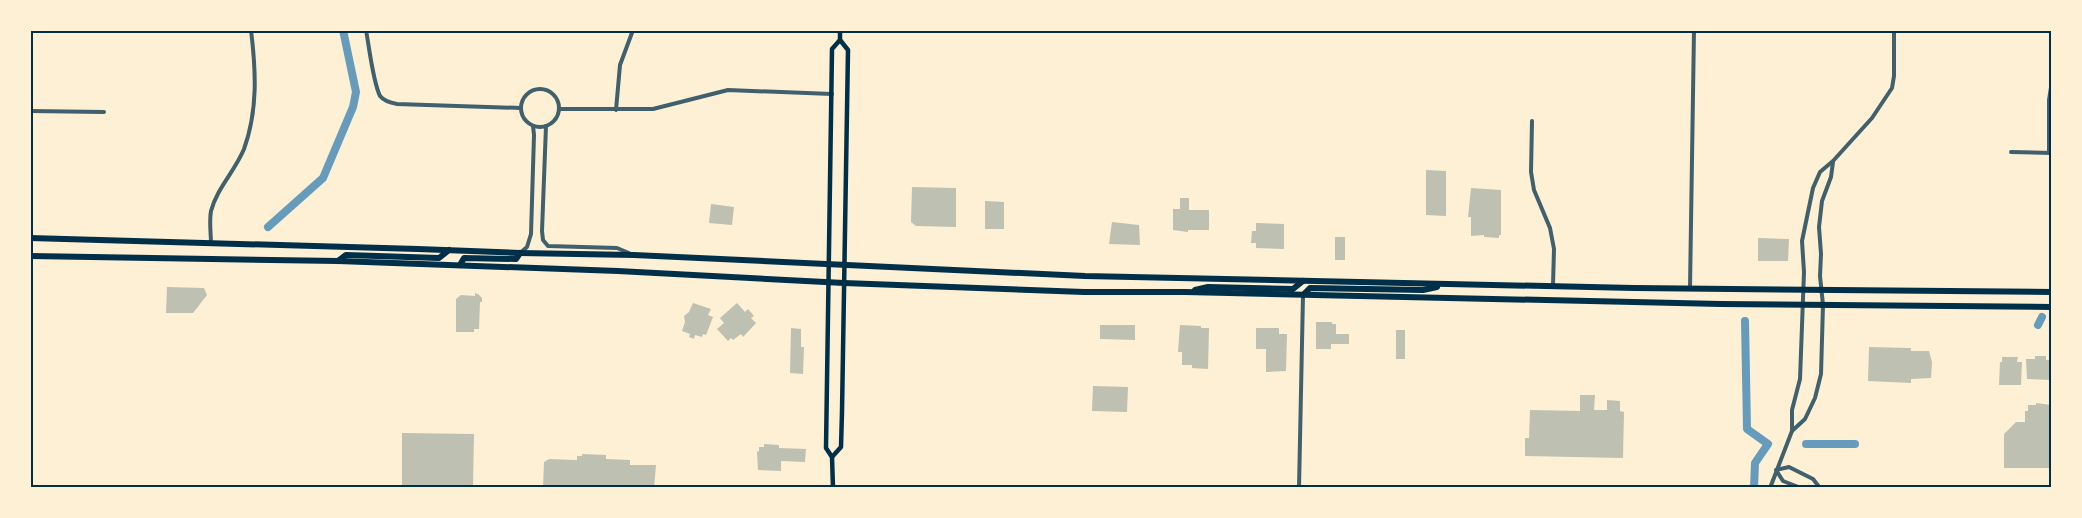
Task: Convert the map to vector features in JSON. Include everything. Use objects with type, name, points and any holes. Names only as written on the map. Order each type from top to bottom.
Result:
[{"type":"highway","points":[[30,238],[520,254],[634,255],[1085,276],[1803,290],[2052,292]]},
{"type":"highway","points":[[338,261],[346,255],[439,258],[449,250]]},
{"type":"highway","points":[[460,266],[464,258],[516,259],[520,254]]},
{"type":"highway","points":[[30,256],[338,261],[618,271],[1062,292],[1185,292],[1803,305],[2052,307]]},
{"type":"highway","points":[[1185,292],[1208,287],[1293,289],[1303,280]]},
{"type":"highway","points":[[1303,295],[1310,288],[1423,290],[1449,284]]},
{"type":"main road","points":[[832,457],[841,447],[845,265],[848,50],[840,40],[840,30]]},
{"type":"main road","points":[[832,488],[832,457],[826,448],[828,265],[832,50],[840,40]]},
{"type":"street","points":[[212,244],[210,213],[242,153],[251,129],[255,103],[255,61],[251,30]]},
{"type":"street","points":[[366,30],[375,77],[381,96],[386,101],[397,105],[521,108]]},
{"type":"street","points":[[616,110],[620,65],[633,30]]},
{"type":"street","points":[[1690,288],[1694,30]]},
{"type":"street","points":[[1770,488],[1792,431],[1792,410],[1800,379],[1803,305],[1802,241],[1813,188],[1820,172],[1872,118],[1892,88],[1894,30]]},
{"type":"street","points":[[2011,152],[2050,153],[2049,100],[2052,81]]},
{"type":"street","points":[[538,88],[554,94],[558,99],[559,109],[554,122],[546,126],[533,126],[525,119],[521,108],[529,92],[538,88]]},
{"type":"street","points":[[559,109],[653,109],[728,90],[832,93]]},
{"type":"street","points":[[30,111],[104,112]]},
{"type":"street","points":[[1532,121],[1531,172],[1534,190],[1550,228],[1554,249],[1553,285]]},
{"type":"street","points":[[520,254],[527,247],[531,234],[533,126]]},
{"type":"street","points":[[546,126],[543,240],[548,246],[616,248],[634,255]]},
{"type":"street","points":[[1792,431],[1805,420],[1815,398],[1821,374],[1823,305],[1819,226],[1822,201],[1831,177],[1833,161]]},
{"type":"street","points":[[1299,488],[1303,295]]},
{"type":"street","points":[[1776,470],[1788,467],[1813,479],[1820,488]]},
{"type":"street","points":[[1776,470],[1783,481],[1801,488]]},
{"type":"building","points":[[1426,170],[1446,171],[1446,216],[1426,215]]},
{"type":"building","points":[[912,187],[956,188],[956,227],[916,226],[911,222]]},
{"type":"building","points":[[1471,188],[1501,190],[1501,235],[1499,238],[1484,237],[1484,235],[1471,236],[1471,217],[1468,217]]},
{"type":"building","points":[[1180,198],[1189,198],[1189,210],[1209,210],[1209,230],[1188,230],[1188,232],[1173,230],[1173,209],[1180,209]]},
{"type":"building","points":[[985,201],[1004,202],[1004,229],[985,229]]},
{"type":"building","points":[[711,204],[734,207],[732,225],[709,223]]},
{"type":"building","points":[[1112,222],[1139,225],[1140,245],[1109,244]]},
{"type":"building","points":[[1256,223],[1284,224],[1284,249],[1256,248],[1256,243],[1251,243],[1252,231],[1256,231]]},
{"type":"building","points":[[1335,237],[1345,237],[1345,260],[1335,260]]},
{"type":"building","points":[[1758,238],[1789,239],[1788,261],[1758,261]]},
{"type":"building","points":[[167,287],[204,288],[207,295],[193,313],[166,313]]},
{"type":"building","points":[[475,293],[482,298],[479,329],[474,329],[474,332],[456,332],[456,299],[461,295],[475,296]]},
{"type":"building","points":[[693,303],[711,309],[708,315],[713,317],[706,335],[703,334],[702,337],[695,335],[694,339],[689,337],[690,334],[682,331],[684,316],[689,312]]},
{"type":"building","points":[[737,303],[745,312],[748,309],[754,316],[751,318],[756,323],[743,337],[741,334],[728,341],[717,329],[724,323],[720,318]]},
{"type":"building","points":[[1316,322],[1336,324],[1336,334],[1349,334],[1349,344],[1331,344],[1331,349],[1316,349]]},
{"type":"building","points":[[1100,325],[1135,325],[1135,340],[1100,339]]},
{"type":"building","points":[[1180,325],[1209,328],[1208,369],[1182,365],[1182,352],[1178,352]]},
{"type":"building","points":[[791,328],[801,329],[801,347],[804,347],[803,374],[790,373]]},
{"type":"building","points":[[1256,328],[1279,328],[1279,334],[1287,334],[1286,371],[1266,372],[1266,349],[1256,349]]},
{"type":"building","points":[[1396,330],[1405,330],[1405,359],[1396,359]]},
{"type":"building","points":[[1869,347],[1929,351],[1932,362],[1931,378],[1911,379],[1911,383],[1868,381]]},
{"type":"building","points":[[2035,356],[2046,356],[2046,360],[2051,360],[2052,380],[2027,379],[2026,359],[2035,359]]},
{"type":"building","points":[[2002,357],[2018,357],[2017,362],[2022,362],[2021,385],[1999,385]]},
{"type":"building","points":[[1093,386],[1128,387],[1127,412],[1092,411]]},
{"type":"building","points":[[1580,395],[1595,395],[1594,410],[1607,410],[1607,400],[1620,401],[1620,411],[1624,412],[1623,458],[1525,456],[1525,438],[1529,438],[1530,410],[1580,411]]},
{"type":"building","points":[[2036,403],[2051,405],[2052,468],[2004,468],[2004,434],[2016,422],[2025,422],[2025,411],[2028,411],[2028,405],[2036,405]]},
{"type":"building","points":[[402,433],[474,434],[473,488],[402,488]]},
{"type":"building","points":[[764,444],[779,445],[779,448],[806,449],[805,462],[781,461],[781,471],[758,470],[757,451],[759,452],[759,447],[764,447]]},
{"type":"building","points":[[582,454],[606,455],[606,459],[630,460],[630,465],[656,465],[654,488],[543,488],[544,462],[549,459],[577,460],[577,456],[582,456]]},
{"type":"waterway","points":[[268,227],[323,178],[353,107],[356,92],[343,30]]},
{"type":"waterway","points":[[2038,325],[2042,317]]},
{"type":"waterway","points":[[1745,321],[1747,429],[1768,444],[1755,463],[1754,488]]},
{"type":"waterway","points":[[1806,444],[1855,444]]}]
